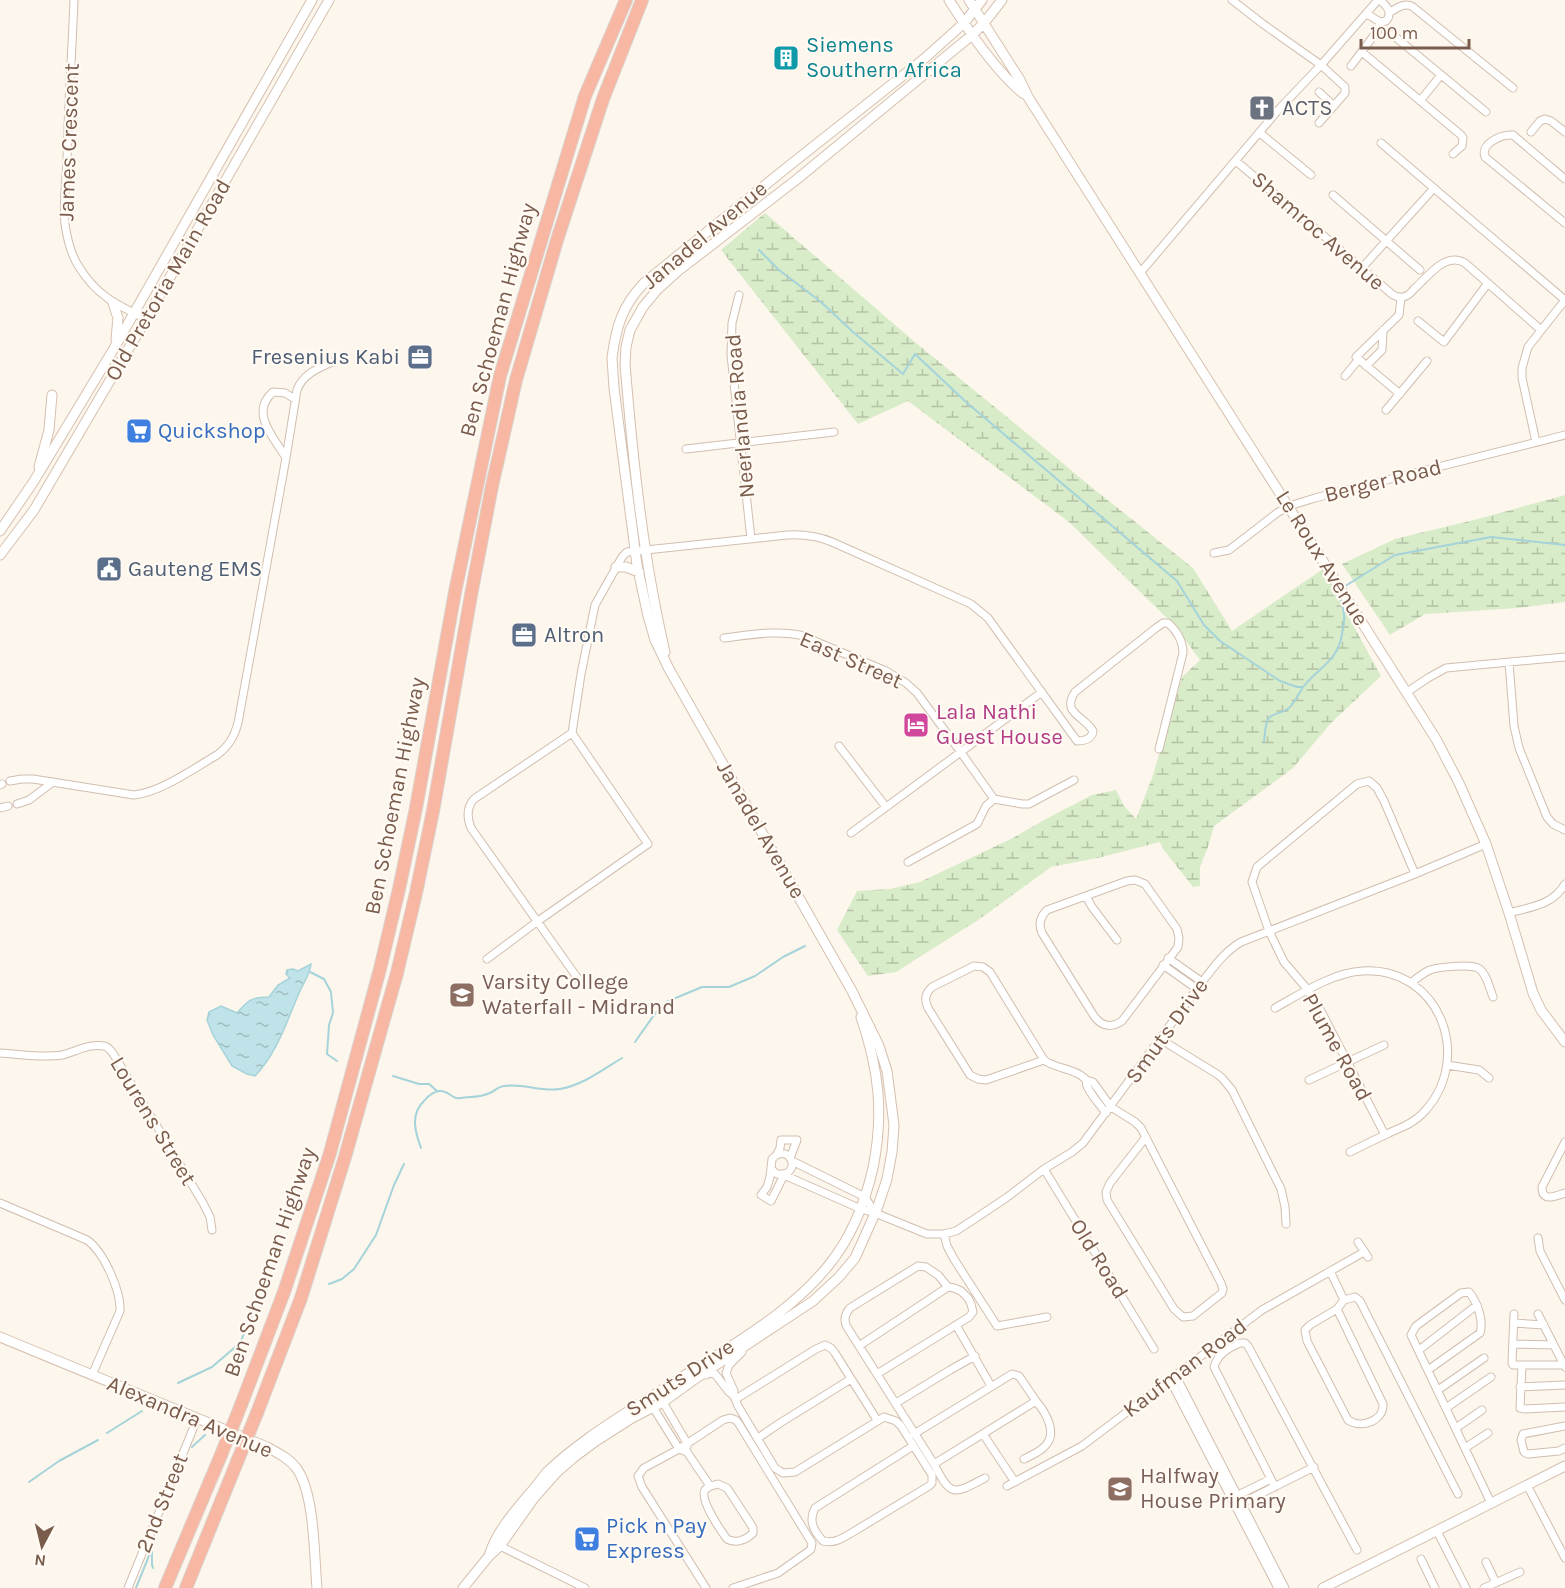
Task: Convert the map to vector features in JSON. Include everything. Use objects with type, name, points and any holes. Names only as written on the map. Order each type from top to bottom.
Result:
[{"type":"highway","name":"Ben Schoeman Highway","points":[[165,1588],[242,1406],[284,1292],[330,1153],[381,969],[399,889],[457,581],[500,376],[585,96],[626,0]]},
{"type":"highway","name":"Ben Schoeman Highway","points":[[186,1588],[257,1413],[308,1276],[345,1157],[397,973],[416,893],[492,486],[516,380],[557,240],[603,99],[642,0]]},
{"type":"main road","name":"Old Pretoria Main Road","points":[[0,531],[34,481],[113,350],[312,0]]},
{"type":"main road","name":"Old Pretoria Main Road","points":[[0,555],[34,510],[329,0]]},
{"type":"main road","name":"Le Roux Avenue","points":[[949,0],[1003,73],[1028,97]]},
{"type":"main road","name":"Le Roux Avenue","points":[[969,0],[1020,80],[1028,97],[1436,739],[1459,783],[1486,844],[1533,993],[1541,1010],[1565,1042]]},
{"type":"main road","name":"Janadel Avenue","points":[[877,1208],[892,1152],[894,1125],[887,1071],[879,1046],[852,991],[669,669],[655,640],[635,551],[612,358],[615,336],[633,295],[657,272],[925,58],[964,23],[982,0]]},
{"type":"main road","name":"Janadel Avenue","points":[[669,669],[645,550],[636,479],[625,364],[630,330],[643,307],[657,290],[678,271],[796,180],[972,34],[1002,0]]},
{"type":"main road","points":[[113,303],[119,321],[113,350]]},
{"type":"main road","points":[[34,481],[49,430],[52,395]]},
{"type":"main road","points":[[616,567],[626,567],[639,572]]},
{"type":"main road","name":"Janadel Avenue","points":[[852,991],[867,1034],[879,1090],[880,1116],[877,1146],[866,1197]]},
{"type":"main road","name":"Smuts Drive","points":[[464,1588],[489,1556],[524,1501],[547,1473],[592,1436],[759,1328],[808,1288],[828,1266],[844,1243],[866,1197]]},
{"type":"main road","name":"Smuts Drive","points":[[496,1545],[557,1472],[596,1441],[663,1402],[813,1301],[839,1277],[855,1258],[877,1208]]},
{"type":"main road","name":"Alexandra Avenue","points":[[0,1337],[267,1447],[290,1461],[297,1468],[308,1495],[317,1588]]},
{"type":"main road","points":[[1323,1588],[1565,1466]]},
{"type":"main road","points":[[316,1563],[323,1588]]},
{"type":"street","name":"James Crescent","points":[[74,0],[65,221],[69,243],[79,267],[98,292],[113,303],[146,319]]},
{"type":"street","points":[[1232,0],[1322,64],[1345,87],[1345,93],[1319,123]]},
{"type":"street","points":[[1140,273],[1285,103],[1379,0],[1388,7],[1390,17],[1380,22],[1367,14]]},
{"type":"street","points":[[1390,12],[1403,5],[1410,5],[1513,88]]},
{"type":"street","points":[[1351,66],[1378,30],[1380,22]]},
{"type":"street","points":[[1393,34],[1486,112]]},
{"type":"street","points":[[1362,52],[1463,138],[1462,146],[1453,154]]},
{"type":"street","points":[[1420,100],[1441,75]]},
{"type":"street","points":[[1319,92],[1334,106]]},
{"type":"street","points":[[1531,132],[1540,121],[1545,119],[1565,132]]},
{"type":"street","points":[[1260,133],[1311,175]]},
{"type":"street","points":[[1565,179],[1513,135],[1498,138],[1485,148],[1485,157],[1565,223]]},
{"type":"street","points":[[1381,143],[1565,300],[1528,348],[1525,357],[1521,378],[1536,442]]},
{"type":"street","name":"Shamroc Avenue","points":[[1236,161],[1393,295],[1401,297],[1408,295],[1439,266],[1451,259],[1456,259],[1465,262],[1541,330]]},
{"type":"street","points":[[1361,269],[1434,188]]},
{"type":"street","points":[[1333,195],[1420,270]]},
{"type":"street","points":[[1418,321],[1444,342],[1488,283]]},
{"type":"street","name":"Neerlandia Road","points":[[739,295],[730,338],[751,538]]},
{"type":"street","points":[[1345,376],[1358,358],[1399,315],[1401,297]]},
{"type":"street","points":[[1366,366],[1382,350],[1383,330]]},
{"type":"street","points":[[1358,358],[1400,394]]},
{"type":"street","points":[[10,782],[33,779],[134,795],[145,794],[225,749],[238,723],[300,381],[319,368],[337,360]]},
{"type":"street","points":[[1386,410],[1427,361]]},
{"type":"street","points":[[286,458],[263,418],[262,409],[264,400],[273,392],[285,393],[295,399]]},
{"type":"street","points":[[686,449],[834,432]]},
{"type":"street","name":"Berger Road","points":[[1214,553],[1229,550],[1289,506],[1565,435]]},
{"type":"street","points":[[487,959],[648,844],[572,733],[595,605],[625,553],[751,538],[801,534],[822,537],[971,604],[988,618],[1077,741],[1088,738],[1093,731],[1072,711],[1070,702],[1075,692],[1156,628],[1166,623],[1179,637],[1183,653],[1159,749]]},
{"type":"street","name":"East Street","points":[[724,638],[788,632],[900,678],[912,688],[994,799]]},
{"type":"street","points":[[1407,692],[1446,668],[1565,657]]},
{"type":"street","points":[[1509,662],[1514,726],[1519,748],[1547,817],[1565,830]]},
{"type":"street","points":[[851,833],[1042,692]]},
{"type":"street","points":[[572,733],[474,799],[468,810],[471,828],[581,983]]},
{"type":"street","points":[[840,746],[886,807]]},
{"type":"street","points":[[908,862],[977,825],[986,806],[994,799],[1029,804],[1074,780]]},
{"type":"street","name":"Plume Road","points":[[1385,1135],[1321,1011],[1308,990],[1284,962],[1269,931],[1252,882],[1257,867],[1357,784],[1369,781],[1377,788],[1415,874]]},
{"type":"street","points":[[17,804],[29,800],[53,783]]},
{"type":"street","name":"Smuts Drive","points":[[944,1234],[956,1231],[973,1220],[1083,1143],[1202,982],[1231,948],[1486,844]]},
{"type":"street","points":[[1135,880],[1145,884],[1177,929],[1178,947],[1168,958],[1122,1021],[1108,1026],[1098,1022],[1042,933],[1040,925],[1042,916],[1047,910],[1135,880]]},
{"type":"street","points":[[1509,913],[1547,902],[1560,892],[1565,884]]},
{"type":"street","points":[[1086,896],[1117,940]]},
{"type":"street","points":[[1168,958],[1202,982]]},
{"type":"street","points":[[1163,965],[1197,989]]},
{"type":"street","points":[[1044,1060],[986,1080],[974,1078],[928,1008],[925,1002],[927,992],[932,987],[974,966],[986,968],[1044,1060],[1078,1074],[1086,1080],[1087,1086],[1108,1110],[1135,1122],[1141,1128],[1146,1137],[1223,1289],[1219,1297],[1193,1316],[1179,1314],[1174,1309],[1108,1203],[1106,1196],[1110,1183],[1146,1137]]},
{"type":"street","points":[[1411,983],[1421,974],[1432,969],[1467,966],[1478,968],[1483,973],[1493,997]]},
{"type":"street","points":[[1275,1008],[1340,976],[1362,971],[1380,972],[1411,983],[1430,1001],[1442,1022],[1449,1050],[1443,1083],[1435,1099],[1411,1123],[1350,1152]]},
{"type":"street","points":[[1160,1039],[1211,1070],[1232,1090],[1281,1189],[1286,1224]]},
{"type":"street","points":[[1309,1080],[1384,1045]]},
{"type":"street","name":"Lourens Street","points":[[0,1053],[47,1056],[62,1055],[93,1046],[108,1048],[203,1203],[210,1217],[212,1230]]},
{"type":"street","points":[[1447,1065],[1479,1070],[1489,1078]]},
{"type":"street","points":[[781,1140],[797,1140],[791,1159],[792,1168],[784,1175],[771,1201],[761,1196],[767,1187],[772,1170],[772,1159],[777,1154],[781,1140]]},
{"type":"street","points":[[1565,1142],[1542,1186],[1542,1191],[1548,1198],[1565,1193]]},
{"type":"street","points":[[777,1154],[785,1154],[866,1197],[877,1208],[927,1234],[944,1234],[954,1259],[997,1326],[1047,1317]]},
{"type":"street","name":"Old Road","points":[[1044,1169],[1154,1349]]},
{"type":"street","points":[[772,1170],[861,1209],[877,1208]]},
{"type":"street","points":[[0,1203],[87,1240],[102,1258],[117,1288],[120,1311],[92,1375]]},
{"type":"street","points":[[1538,1238],[1539,1249],[1565,1300]]},
{"type":"street","name":"Kaufman Road","points":[[1007,1486],[1082,1446],[1262,1310],[1330,1271],[1366,1254],[1358,1242]]},
{"type":"street","points":[[877,1374],[969,1317],[973,1309],[968,1298],[961,1291],[948,1287],[932,1270],[918,1266],[859,1302],[848,1311],[844,1321],[944,1483],[953,1490],[963,1490],[985,1478]]},
{"type":"street","points":[[1330,1271],[1344,1300]]},
{"type":"street","points":[[859,1346],[948,1287]]},
{"type":"street","points":[[1428,1370],[1480,1333],[1482,1325],[1477,1305],[1469,1292],[1461,1293],[1416,1326],[1412,1335],[1428,1370],[1446,1407],[1455,1428],[1491,1503]]},
{"type":"street","points":[[1337,1308],[1383,1404],[1380,1415],[1362,1425],[1348,1420],[1305,1335],[1306,1328],[1310,1325],[1337,1308],[1344,1300],[1355,1298],[1360,1301],[1458,1494]]},
{"type":"street","points":[[1419,1350],[1477,1305]]},
{"type":"street","points":[[1514,1314],[1512,1363],[1515,1365],[1564,1366],[1538,1314]]},
{"type":"street","points":[[1514,1323],[1544,1325]]},
{"type":"street","points":[[956,1325],[992,1386]]},
{"type":"street","points":[[757,1338],[729,1365],[726,1376],[734,1391],[739,1409],[777,1470],[792,1473],[884,1417],[896,1421],[901,1426],[931,1473],[932,1479],[929,1486],[843,1538],[833,1542],[823,1540],[812,1524],[812,1514],[815,1508],[913,1446]]},
{"type":"street","points":[[1275,1487],[1215,1369],[1218,1358],[1232,1346],[1243,1342],[1248,1346],[1357,1550]]},
{"type":"street","points":[[1513,1344],[1554,1345]]},
{"type":"street","points":[[735,1398],[825,1345],[831,1348],[877,1420]]},
{"type":"street","points":[[896,1403],[975,1356]]},
{"type":"street","points":[[1438,1390],[1484,1358]]},
{"type":"street","points":[[1522,1365],[1519,1404],[1521,1409],[1565,1407]]},
{"type":"street","points":[[692,1381],[709,1373],[715,1374],[735,1398]]},
{"type":"street","points":[[718,1377],[726,1373]]},
{"type":"street","points":[[914,1434],[1012,1374],[1018,1375],[1049,1421],[1050,1435],[1044,1448],[1024,1459]]},
{"type":"street","points":[[1446,1407],[1491,1377]]},
{"type":"street","points":[[1173,1378],[1235,1497],[1278,1588]]},
{"type":"street","points":[[758,1438],[852,1379]]},
{"type":"street","points":[[1520,1387],[1565,1385]]},
{"type":"street","points":[[657,1392],[687,1443],[687,1452],[710,1486]]},
{"type":"street","points":[[648,1399],[679,1449],[687,1452]]},
{"type":"street","points":[[934,1464],[1036,1401]]},
{"type":"street","points":[[1455,1428],[1482,1410]]},
{"type":"street","points":[[706,1588],[638,1480],[644,1468],[729,1418],[736,1420],[812,1540],[811,1549],[786,1569],[765,1579],[733,1588]]},
{"type":"street","name":"2nd Street","points":[[128,1588],[197,1419]]},
{"type":"street","points":[[1565,1426],[1524,1434],[1521,1440],[1524,1452],[1528,1454],[1559,1451],[1565,1448]]},
{"type":"street","points":[[1465,1448],[1488,1433]]},
{"type":"street","points":[[983,1434],[1015,1482]]},
{"type":"street","points":[[1239,1505],[1314,1467]]},
{"type":"street","points":[[1235,1497],[1271,1479]]},
{"type":"street","points":[[718,1484],[728,1488],[753,1528],[751,1536],[737,1541],[727,1539],[705,1501],[704,1491],[710,1486],[718,1484]]},
{"type":"street","points":[[1527,1485],[1565,1558]]},
{"type":"street","points":[[1239,1505],[1285,1588]]},
{"type":"street","points":[[1437,1531],[1466,1588]]},
{"type":"street","points":[[496,1545],[585,1588]]},
{"type":"street","points":[[1421,1560],[1434,1588]]},
{"type":"street","points":[[1486,1562],[1496,1583]]},
{"type":"street","points":[[1484,1588],[1520,1572]]},
{"type":"green space","points":[[765,213],[916,343],[1193,568],[1232,631],[1323,569],[1333,584],[1381,676],[1331,723],[1293,768],[1214,826],[1200,867],[1200,886],[1193,887],[1160,842],[1051,867],[981,918],[896,972],[868,976],[837,930],[857,891],[890,889],[920,882],[1013,838],[1092,795],[1116,790],[1124,806],[1136,819],[1153,775],[1182,677],[1200,660],[1175,626],[1069,522],[908,401],[858,424],[721,250]]},
{"type":"green space","points":[[1565,495],[1565,602],[1518,608],[1425,614],[1390,635],[1342,564],[1395,539]]},
{"type":"water","points":[[311,964],[281,1035],[263,1067],[255,1076],[232,1066],[213,1035],[207,1020],[209,1012],[221,1006],[237,1013],[251,1000],[269,997],[278,985],[290,978],[286,974],[287,970],[298,971]]},
{"type":"waterway","points":[[759,250],[779,270],[821,302],[903,374],[915,354],[966,402],[1177,581],[1204,625],[1220,641],[1280,681],[1303,687],[1336,651],[1340,643],[1344,620],[1338,591]]},
{"type":"waterway","points":[[1342,588],[1395,555],[1491,537],[1565,545]]},
{"type":"waterway","points":[[1264,741],[1269,718],[1288,709],[1303,687]]},
{"type":"waterway","points":[[635,1042],[666,1002],[702,987],[729,987],[755,976],[783,957],[805,946]]},
{"type":"waterway","points":[[310,972],[324,979],[331,992],[333,1013],[329,1025],[327,1054],[337,1061]]},
{"type":"waterway","points":[[421,1148],[415,1117],[427,1097],[435,1092],[444,1091],[459,1098],[476,1097],[511,1085],[560,1089],[584,1081],[622,1058]]},
{"type":"waterway","points":[[393,1076],[419,1084],[429,1084],[437,1091]]},
{"type":"waterway","points":[[329,1284],[342,1279],[354,1269],[376,1235],[404,1164]]},
{"type":"waterway","points":[[178,1383],[212,1367],[240,1343],[252,1315]]},
{"type":"waterway","points":[[107,1433],[142,1411]]},
{"type":"waterway","points":[[192,1447],[205,1435]]},
{"type":"waterway","points":[[29,1482],[59,1461],[98,1440]]},
{"type":"waterway","points":[[136,1588],[153,1546]]},
{"type":"waterway","points":[[152,1549],[153,1568]]},
{"type":"place","name":"Siemens Southern Africa","points":[[786,58]]},
{"type":"place","name":"ACTS","points":[[1262,108]]},
{"type":"place","name":"Fresenius Kabi","points":[[420,357]]},
{"type":"place","name":"Quickshop","points":[[139,431]]},
{"type":"place","name":"Gauteng EMS","points":[[109,569]]},
{"type":"place","name":"Altron","points":[[524,635]]},
{"type":"place","name":"Lala Nathi Guest House","points":[[916,725]]},
{"type":"place","name":"Varsity College Waterfall - Midrand","points":[[462,995]]},
{"type":"place","name":"Halfway House Primary","points":[[1120,1489]]},
{"type":"place","name":"Pick n Pay Express","points":[[587,1539]]}]
